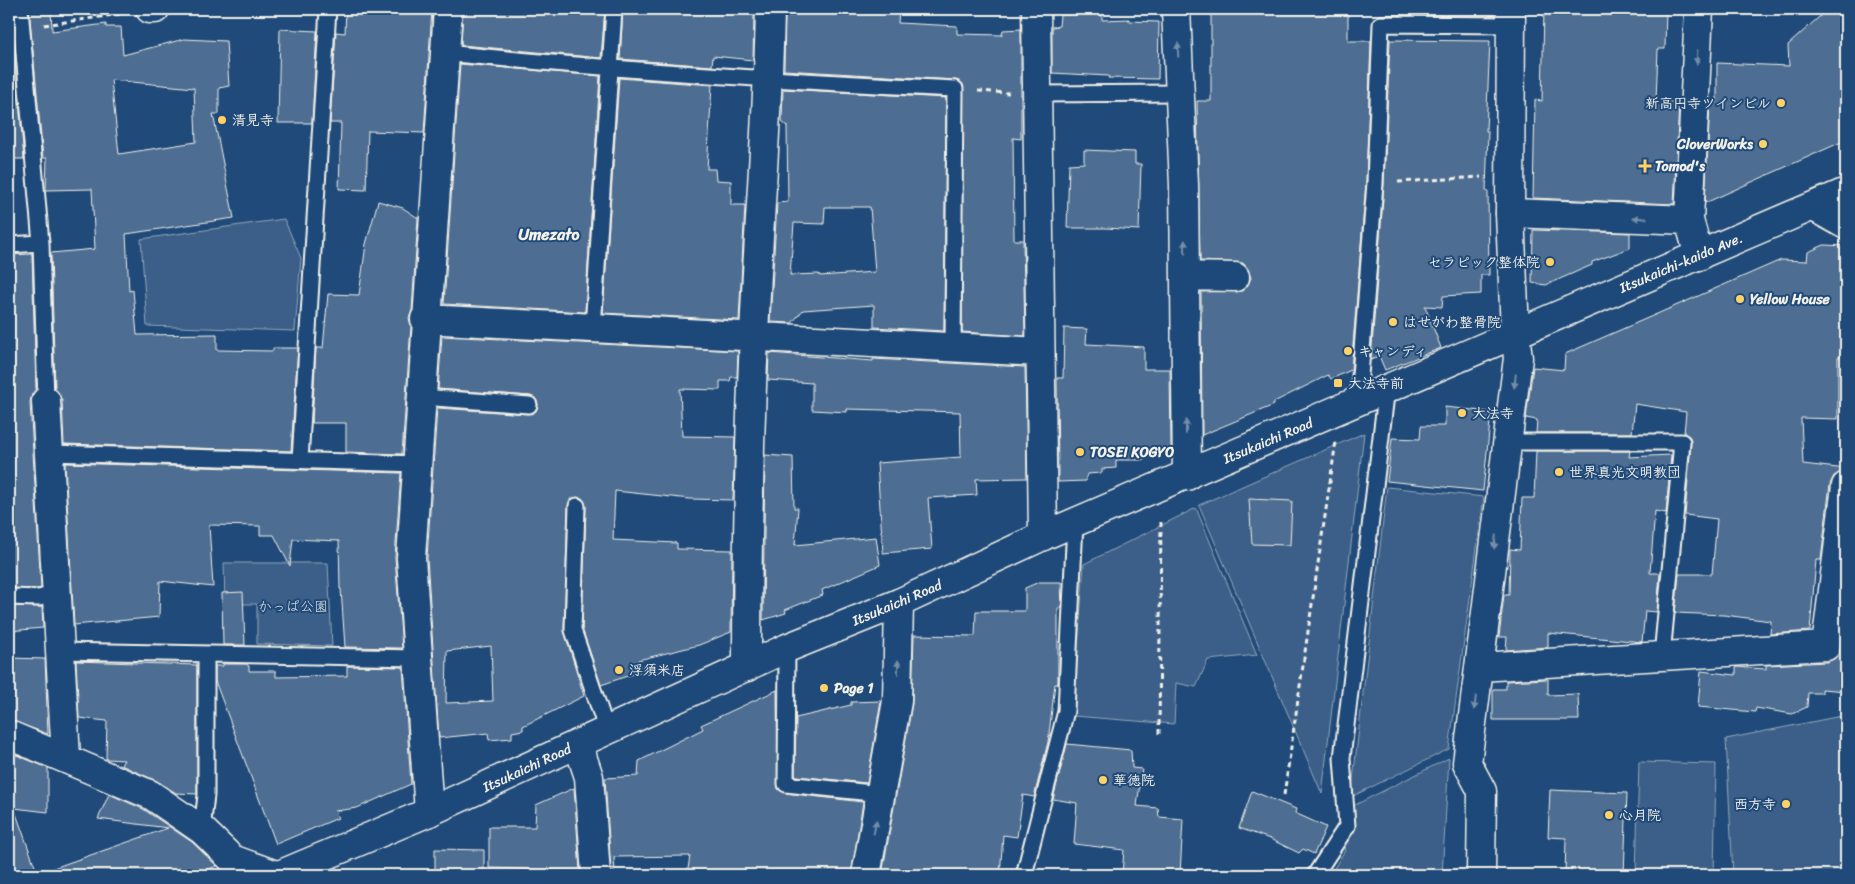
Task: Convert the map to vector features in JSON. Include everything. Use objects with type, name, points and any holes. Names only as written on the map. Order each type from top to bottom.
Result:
[{"type":"street","points":[[150,9],[155,9]]},
{"type":"street","points":[[429,812],[411,558],[425,319],[448,9]]},
{"type":"street","points":[[747,667],[747,540],[754,336],[769,80],[770,9]]},
{"type":"street","points":[[1036,9],[1043,536]]},
{"type":"street","points":[[1176,9],[1184,185],[1187,476]]},
{"type":"street","points":[[1699,9],[1689,220],[1699,256]]},
{"type":"street","points":[[1481,875],[1482,791],[1467,763],[1518,358],[1515,332],[1510,212],[1511,17]]},
{"type":"street","name":"Itsukaichi-kaido Ave.","points":[[1515,332],[1699,256],[1846,192]]},
{"type":"street","points":[[1814,207],[1846,225]]},
{"type":"street","points":[[1510,212],[1689,220]]},
{"type":"street","points":[[1185,276],[1235,277]]},
{"type":"street","points":[[425,319],[1040,352]]},
{"type":"street","name":"Itsukaichi Road","points":[[277,875],[429,812],[787,648],[899,603],[1043,536],[1187,476],[1515,332]]},
{"type":"street","points":[[46,401],[66,758]]},
{"type":"street","points":[[1480,667],[1826,646],[1846,486]]},
{"type":"street","points":[[866,875],[897,700],[899,603]]},
{"type":"street","points":[[9,735],[151,795],[202,830],[232,859],[277,875]]},
{"type":"street","points":[[578,744],[589,777],[596,875]]},
{"type":"lane","points":[[20,9],[41,243],[46,401]]},
{"type":"lane","points":[[300,460],[328,9]]},
{"type":"lane","points":[[594,328],[614,9]]},
{"type":"lane","points":[[1358,402],[1375,183],[1381,24],[1511,17]]},
{"type":"lane","points":[[445,53],[610,69],[769,80],[955,89],[953,348]]},
{"type":"lane","points":[[1038,94],[1180,93]]},
{"type":"lane","points":[[9,245],[41,243]]},
{"type":"lane","points":[[1315,875],[1347,826],[1342,758],[1387,387]]},
{"type":"lane","points":[[421,397],[529,405]]},
{"type":"lane","points":[[1508,442],[1682,442],[1662,656]]},
{"type":"lane","points":[[49,453],[418,464]]},
{"type":"lane","points":[[577,506],[573,630],[607,731]]},
{"type":"lane","points":[[1024,875],[1066,710],[1075,523]]},
{"type":"lane","points":[[9,597],[39,598],[56,593]]},
{"type":"lane","points":[[787,648],[786,784],[881,794]]},
{"type":"lane","points":[[60,651],[417,658]]},
{"type":"lane","points":[[202,830],[206,795],[206,654]]},
{"type":"path","points":[[21,29],[150,9]]},
{"type":"path","points":[[955,89],[1038,94]]},
{"type":"path","points":[[1375,183],[1487,177]]},
{"type":"path","points":[[1284,794],[1336,437]]},
{"type":"path","points":[[1159,734],[1161,516]]},
{"type":"green space","points":[[284,219],[301,258],[295,331],[147,326],[141,239]]},
{"type":"green space","points":[[1364,433],[1322,794],[1199,505]]},
{"type":"green space","points":[[1387,487],[1484,497],[1449,749],[1351,797]]},
{"type":"green space","points":[[1196,508],[1257,655],[1208,660],[1196,687],[1176,683],[1174,724],[1073,716],[1084,564]]},
{"type":"green space","name":"かっぱ公園","points":[[224,563],[328,563],[332,646],[257,644],[257,604],[225,604]]},
{"type":"green space","name":"西方寺","points":[[1846,715],[1846,875],[1733,875],[1726,739]]},
{"type":"green space","points":[[1449,758],[1442,875],[1330,875],[1344,852],[1353,806]]},
{"type":"green space","points":[[1639,762],[1716,764],[1714,875],[1636,875]]},
{"type":"building","points":[[9,9],[11,9],[24,159],[9,159]]},
{"type":"building","points":[[29,9],[51,9],[52,31],[106,24],[106,27],[121,27],[123,55],[184,39],[226,41],[229,86],[219,88],[219,114],[213,114],[234,218],[126,234],[129,291],[133,290],[137,335],[217,334],[217,350],[273,351],[273,348],[298,348],[291,451],[64,444],[62,400],[55,389],[51,253],[95,249],[92,189],[46,190],[47,158],[43,158]],"holes":[[[111,80],[194,88],[196,142],[119,154]]]},
{"type":"building","points":[[346,9],[432,9],[424,133],[368,131],[366,190],[339,189],[341,123],[330,123],[336,32],[345,33]]},
{"type":"building","points":[[463,9],[605,9],[601,58],[461,45]]},
{"type":"building","points":[[623,9],[711,9],[710,12],[754,14],[753,60],[713,56],[712,66],[620,59]]},
{"type":"building","points":[[791,9],[899,9],[898,23],[957,26],[957,34],[1002,35],[1003,30],[1021,29],[1021,139],[1013,138],[1014,240],[1023,240],[1025,336],[962,332],[963,84],[955,80],[784,70],[785,15],[791,16]]},
{"type":"building","points":[[1211,9],[1348,9],[1348,41],[1371,41],[1366,182],[1351,370],[1331,379],[1328,375],[1274,402],[1274,405],[1202,435],[1201,292],[1242,291],[1248,285],[1251,278],[1248,269],[1243,263],[1200,261],[1197,101],[1211,101]]},
{"type":"building","points":[[1544,9],[1666,9],[1665,49],[1658,49],[1656,101],[1679,102],[1674,204],[1533,198],[1535,100],[1542,101]]},
{"type":"building","name":"新高円寺ツインビル","points":[[1828,9],[1846,9],[1846,140],[1705,203],[1710,103],[1717,103],[1717,63],[1789,66],[1788,45]]},
{"type":"building","points":[[1102,14],[1102,20],[1129,19],[1129,21],[1159,22],[1158,79],[1108,78],[1109,76],[1052,73],[1052,27],[1059,26],[1060,15]]},
{"type":"building","points":[[280,29],[317,31],[312,123],[278,123]]},
{"type":"building","points":[[1390,40],[1490,41],[1486,131],[1488,131],[1486,191],[1488,191],[1489,275],[1481,275],[1481,294],[1443,296],[1442,307],[1425,306],[1441,348],[1385,370],[1379,356],[1371,360],[1384,184]]},
{"type":"building","points":[[460,64],[600,76],[585,312],[444,304]]},
{"type":"building","points":[[619,78],[712,85],[707,169],[715,169],[716,180],[731,181],[731,205],[745,205],[739,320],[603,313]]},
{"type":"building","points":[[783,89],[946,98],[944,331],[874,327],[874,305],[803,310],[792,323],[770,322],[777,203],[788,202],[787,126],[782,122]],"holes":[[[825,207],[870,207],[875,272],[820,276],[819,274],[790,275],[794,223],[824,224]]]},
{"type":"building","points":[[1084,150],[1135,152],[1135,164],[1141,164],[1139,230],[1067,228],[1069,164],[1084,163]]},
{"type":"building","points":[[378,201],[403,208],[418,218],[412,310],[409,318],[411,326],[402,454],[346,452],[346,423],[312,423],[316,348],[323,348],[328,294],[359,295],[366,244]]},
{"type":"building","points":[[1533,230],[1630,233],[1630,248],[1592,262],[1592,265],[1546,285],[1532,283]]},
{"type":"building","points":[[1824,245],[1846,246],[1844,357],[1838,357],[1838,419],[1801,418],[1803,464],[1846,469],[1846,471],[1834,476],[1830,484],[1821,560],[1816,560],[1810,631],[1770,634],[1771,621],[1724,615],[1675,613],[1679,574],[1712,574],[1717,519],[1685,515],[1691,443],[1690,437],[1684,433],[1686,412],[1635,404],[1632,433],[1536,433],[1537,420],[1526,418],[1533,367],[1564,370],[1565,354],[1781,260],[1807,261],[1808,252]]},
{"type":"building","points":[[32,254],[36,389],[32,394],[30,402],[41,588],[38,589],[9,588],[9,255]]},
{"type":"building","points":[[1064,328],[1087,329],[1086,344],[1144,347],[1144,369],[1170,369],[1171,448],[1141,460],[1116,460],[1116,468],[1102,469],[1102,473],[1087,474],[1086,481],[1058,482],[1057,378],[1063,378]]},
{"type":"building","points":[[442,336],[738,351],[737,377],[731,377],[730,381],[720,381],[720,390],[680,389],[682,436],[735,437],[733,500],[690,499],[615,491],[613,540],[677,543],[677,549],[732,550],[731,632],[699,645],[638,660],[642,671],[601,685],[582,629],[586,506],[582,498],[573,498],[568,506],[564,630],[584,696],[523,726],[523,730],[512,732],[512,738],[489,740],[488,733],[439,738],[427,558],[437,408],[528,414],[536,411],[538,405],[535,398],[530,396],[438,389]],"holes":[[[491,646],[493,701],[446,703],[447,651]]]},
{"type":"building","points":[[769,353],[873,361],[873,359],[1025,367],[1027,478],[976,479],[977,495],[928,498],[932,549],[883,553],[877,463],[961,457],[960,412],[847,409],[847,412],[812,410],[812,383],[768,380]]},
{"type":"building","points":[[1445,407],[1491,412],[1483,491],[1387,481],[1392,438],[1420,439],[1421,426],[1445,426]]},
{"type":"building","points":[[1536,451],[1630,451],[1629,457],[1671,455],[1666,513],[1655,511],[1650,573],[1660,573],[1657,612],[1645,611],[1642,642],[1548,633],[1548,647],[1506,650],[1507,637],[1499,637],[1504,595],[1509,595],[1510,549],[1520,550],[1522,498],[1534,498]]},
{"type":"building","points":[[765,455],[793,457],[794,508],[798,508],[795,545],[876,537],[880,565],[822,590],[823,595],[785,610],[786,613],[763,620]]},
{"type":"building","points":[[65,463],[401,473],[395,557],[402,648],[345,647],[340,589],[339,541],[293,539],[290,566],[274,535],[260,535],[260,526],[209,525],[213,587],[160,581],[159,617],[74,625]]},
{"type":"building","points":[[1249,499],[1292,501],[1290,545],[1252,544]]},
{"type":"building","points":[[1039,582],[1061,582],[1062,608],[1058,608],[1058,684],[1055,684],[1048,742],[1034,797],[1023,795],[1017,837],[1003,835],[1000,875],[882,875],[912,704],[914,635],[975,636],[976,611],[1025,611],[1025,588]]},
{"type":"building","points":[[243,592],[245,645],[223,645],[222,593]]},
{"type":"building","points":[[9,606],[42,607],[43,628],[9,631]]},
{"type":"building","points":[[1841,650],[1846,650],[1846,691],[1822,689],[1822,693],[1808,693],[1807,707],[1792,714],[1756,708],[1755,712],[1698,707],[1701,671],[1736,675],[1736,667],[1766,669],[1766,665],[1827,662],[1834,659]]},
{"type":"building","points":[[9,658],[45,659],[48,734],[9,720]]},
{"type":"building","points":[[76,661],[197,665],[197,794],[176,793],[157,781],[121,765],[124,760],[106,759],[107,721],[79,718]]},
{"type":"building","points":[[223,664],[246,664],[249,666],[249,671],[276,671],[276,677],[347,676],[347,666],[403,667],[411,784],[357,808],[335,811],[338,818],[276,844],[215,681],[215,666],[223,666]]},
{"type":"building","points":[[1548,679],[1548,695],[1578,694],[1579,720],[1493,720],[1493,689],[1506,689],[1506,681]]},
{"type":"building","points":[[777,690],[778,789],[785,793],[863,802],[851,875],[687,875],[690,856],[614,857],[615,871],[611,871],[605,778],[638,776],[639,761],[703,729],[701,725]]},
{"type":"building","points":[[881,701],[867,783],[795,776],[796,718],[851,705],[851,702]]},
{"type":"building","points":[[1067,744],[1131,750],[1132,768],[1142,769],[1137,806],[1158,808],[1159,817],[1183,819],[1180,875],[1122,875],[1124,850],[1074,844],[1077,803],[1053,799]]},
{"type":"building","points":[[9,752],[48,768],[48,812],[14,808],[38,875],[9,875]]},
{"type":"building","points":[[574,788],[580,871],[489,868],[489,827],[535,827],[536,805]]},
{"type":"building","points":[[1550,790],[1627,793],[1624,875],[1565,875],[1566,838],[1548,837]]},
{"type":"building","points":[[1252,791],[1296,809],[1295,813],[1326,827],[1314,854],[1303,849],[1299,853],[1270,839],[1239,828]]},
{"type":"building","points":[[109,794],[143,809],[192,842],[217,866],[192,875],[45,875],[45,871],[168,828],[98,819]]},
{"type":"building","points":[[435,849],[484,850],[484,874],[435,874]]},
{"type":"place","name":"新高円寺ツインビル","points":[[1781,103]]},
{"type":"place","name":"清見寺","points":[[222,120]]},
{"type":"place","name":"CloverWorks","points":[[1763,144]]},
{"type":"place","name":"Tomod's","points":[[1645,166]]},
{"type":"place","name":"セラピック整体院","points":[[1550,262]]},
{"type":"place","name":"Yellow House","points":[[1740,299]]},
{"type":"place","name":"はせがわ整骨院","points":[[1393,322]]},
{"type":"place","name":"キャンディ","points":[[1348,351]]},
{"type":"place","name":"大法寺前","points":[[1338,383]]},
{"type":"place","name":"大法寺","points":[[1462,413]]},
{"type":"place","name":"TOSEI KOGYO","points":[[1080,452]]},
{"type":"place","name":"世界真光文明教団","points":[[1559,472]]},
{"type":"place","name":"浮須米店","points":[[619,670]]},
{"type":"place","name":"Page 1","points":[[824,688]]},
{"type":"place","name":"華徳院","points":[[1103,780]]},
{"type":"place","name":"西方寺","points":[[1786,804]]},
{"type":"place","name":"心月院","points":[[1609,815]]},
{"type":"district","name":"Umezato","points":[[549,234]]}]
